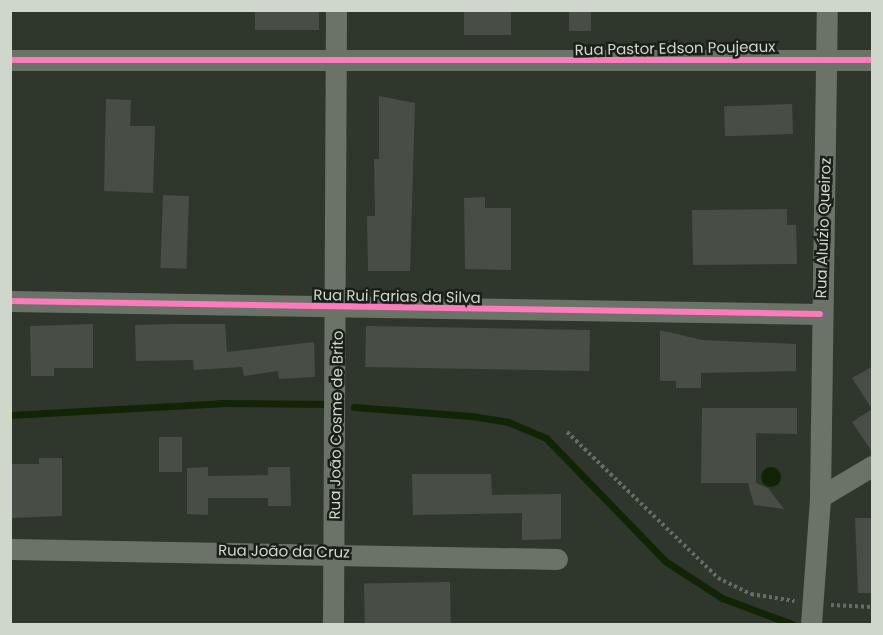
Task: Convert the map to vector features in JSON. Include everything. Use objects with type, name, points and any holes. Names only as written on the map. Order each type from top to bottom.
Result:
[{"type":"street","name":"Rua João Cosme de Brito","points":[[333,624],[337,308],[334,64],[336,10]]},
{"type":"street","name":"Rua Aluízio Queiroz","points":[[811,614],[820,497],[820,314],[828,10]]},
{"type":"street","name":"Rua Pastor Edson Poujeaux","points":[[10,60],[334,64],[828,58],[873,60]]},
{"type":"street","name":"Rua Rui Farias da Silva","points":[[10,301],[820,314]]},
{"type":"street","points":[[820,497],[873,466]]},
{"type":"street","name":"Rua João da Cruz","points":[[10,549],[334,551],[557,559]]},
{"type":"path","points":[[567,432],[718,579],[751,594],[811,614],[873,607]]},
{"type":"shaded area","points":[[767,467],[775,467],[781,473],[781,481],[775,487],[767,487],[761,481],[761,473]]},
{"type":"building","points":[[255,10],[319,10],[319,30],[255,30]]},
{"type":"building","points":[[464,10],[511,10],[511,35],[464,35]]},
{"type":"building","points":[[569,10],[591,10],[591,31],[569,31]]},
{"type":"building","points":[[379,96],[415,103],[410,271],[368,271],[367,216],[375,216],[374,159],[379,159]]},
{"type":"building","points":[[106,99],[131,100],[130,126],[155,126],[153,193],[104,191]]},
{"type":"building","points":[[792,104],[793,134],[725,136],[724,106]]},
{"type":"building","points":[[163,195],[189,196],[186,269],[160,268]]},
{"type":"building","points":[[485,197],[485,208],[511,208],[511,270],[465,269],[464,198]]},
{"type":"building","points":[[787,209],[787,225],[796,225],[797,264],[693,265],[692,210]]},
{"type":"building","points":[[93,324],[93,368],[54,368],[54,376],[31,376],[30,326]]},
{"type":"building","points":[[225,324],[227,352],[314,342],[315,377],[279,379],[278,371],[244,376],[242,367],[194,370],[193,360],[136,361],[135,325]]},
{"type":"building","points":[[366,326],[590,330],[589,371],[365,367]]},
{"type":"building","points":[[660,330],[702,340],[796,344],[796,371],[701,373],[701,388],[676,388],[676,381],[660,381]]},
{"type":"building","points":[[873,366],[873,453],[852,422],[872,409],[852,378]]},
{"type":"building","points":[[702,408],[797,408],[797,434],[756,433],[756,483],[768,488],[784,509],[754,505],[748,483],[701,483]]},
{"type":"building","points":[[159,437],[182,437],[182,472],[159,472]]},
{"type":"building","points":[[39,458],[62,458],[62,516],[10,518],[10,464],[39,464]]},
{"type":"building","points":[[208,467],[208,476],[268,475],[268,467],[290,467],[291,506],[268,506],[268,498],[208,498],[208,515],[187,514],[187,468]]},
{"type":"building","points":[[412,474],[491,474],[492,495],[561,494],[561,539],[522,540],[522,513],[413,515]]},
{"type":"building","points":[[855,518],[873,518],[873,593],[858,593]]},
{"type":"building","points":[[450,582],[451,624],[365,624],[364,584]]},
{"type":"waterway","points":[[10,415],[222,403],[326,404]]},
{"type":"waterway","points":[[354,407],[471,416],[508,422],[546,438],[665,561],[722,598],[792,624]]},
{"type":"cycle path","points":[[10,60],[872,60]]},
{"type":"cycle path","points":[[10,301],[820,314]]}]
